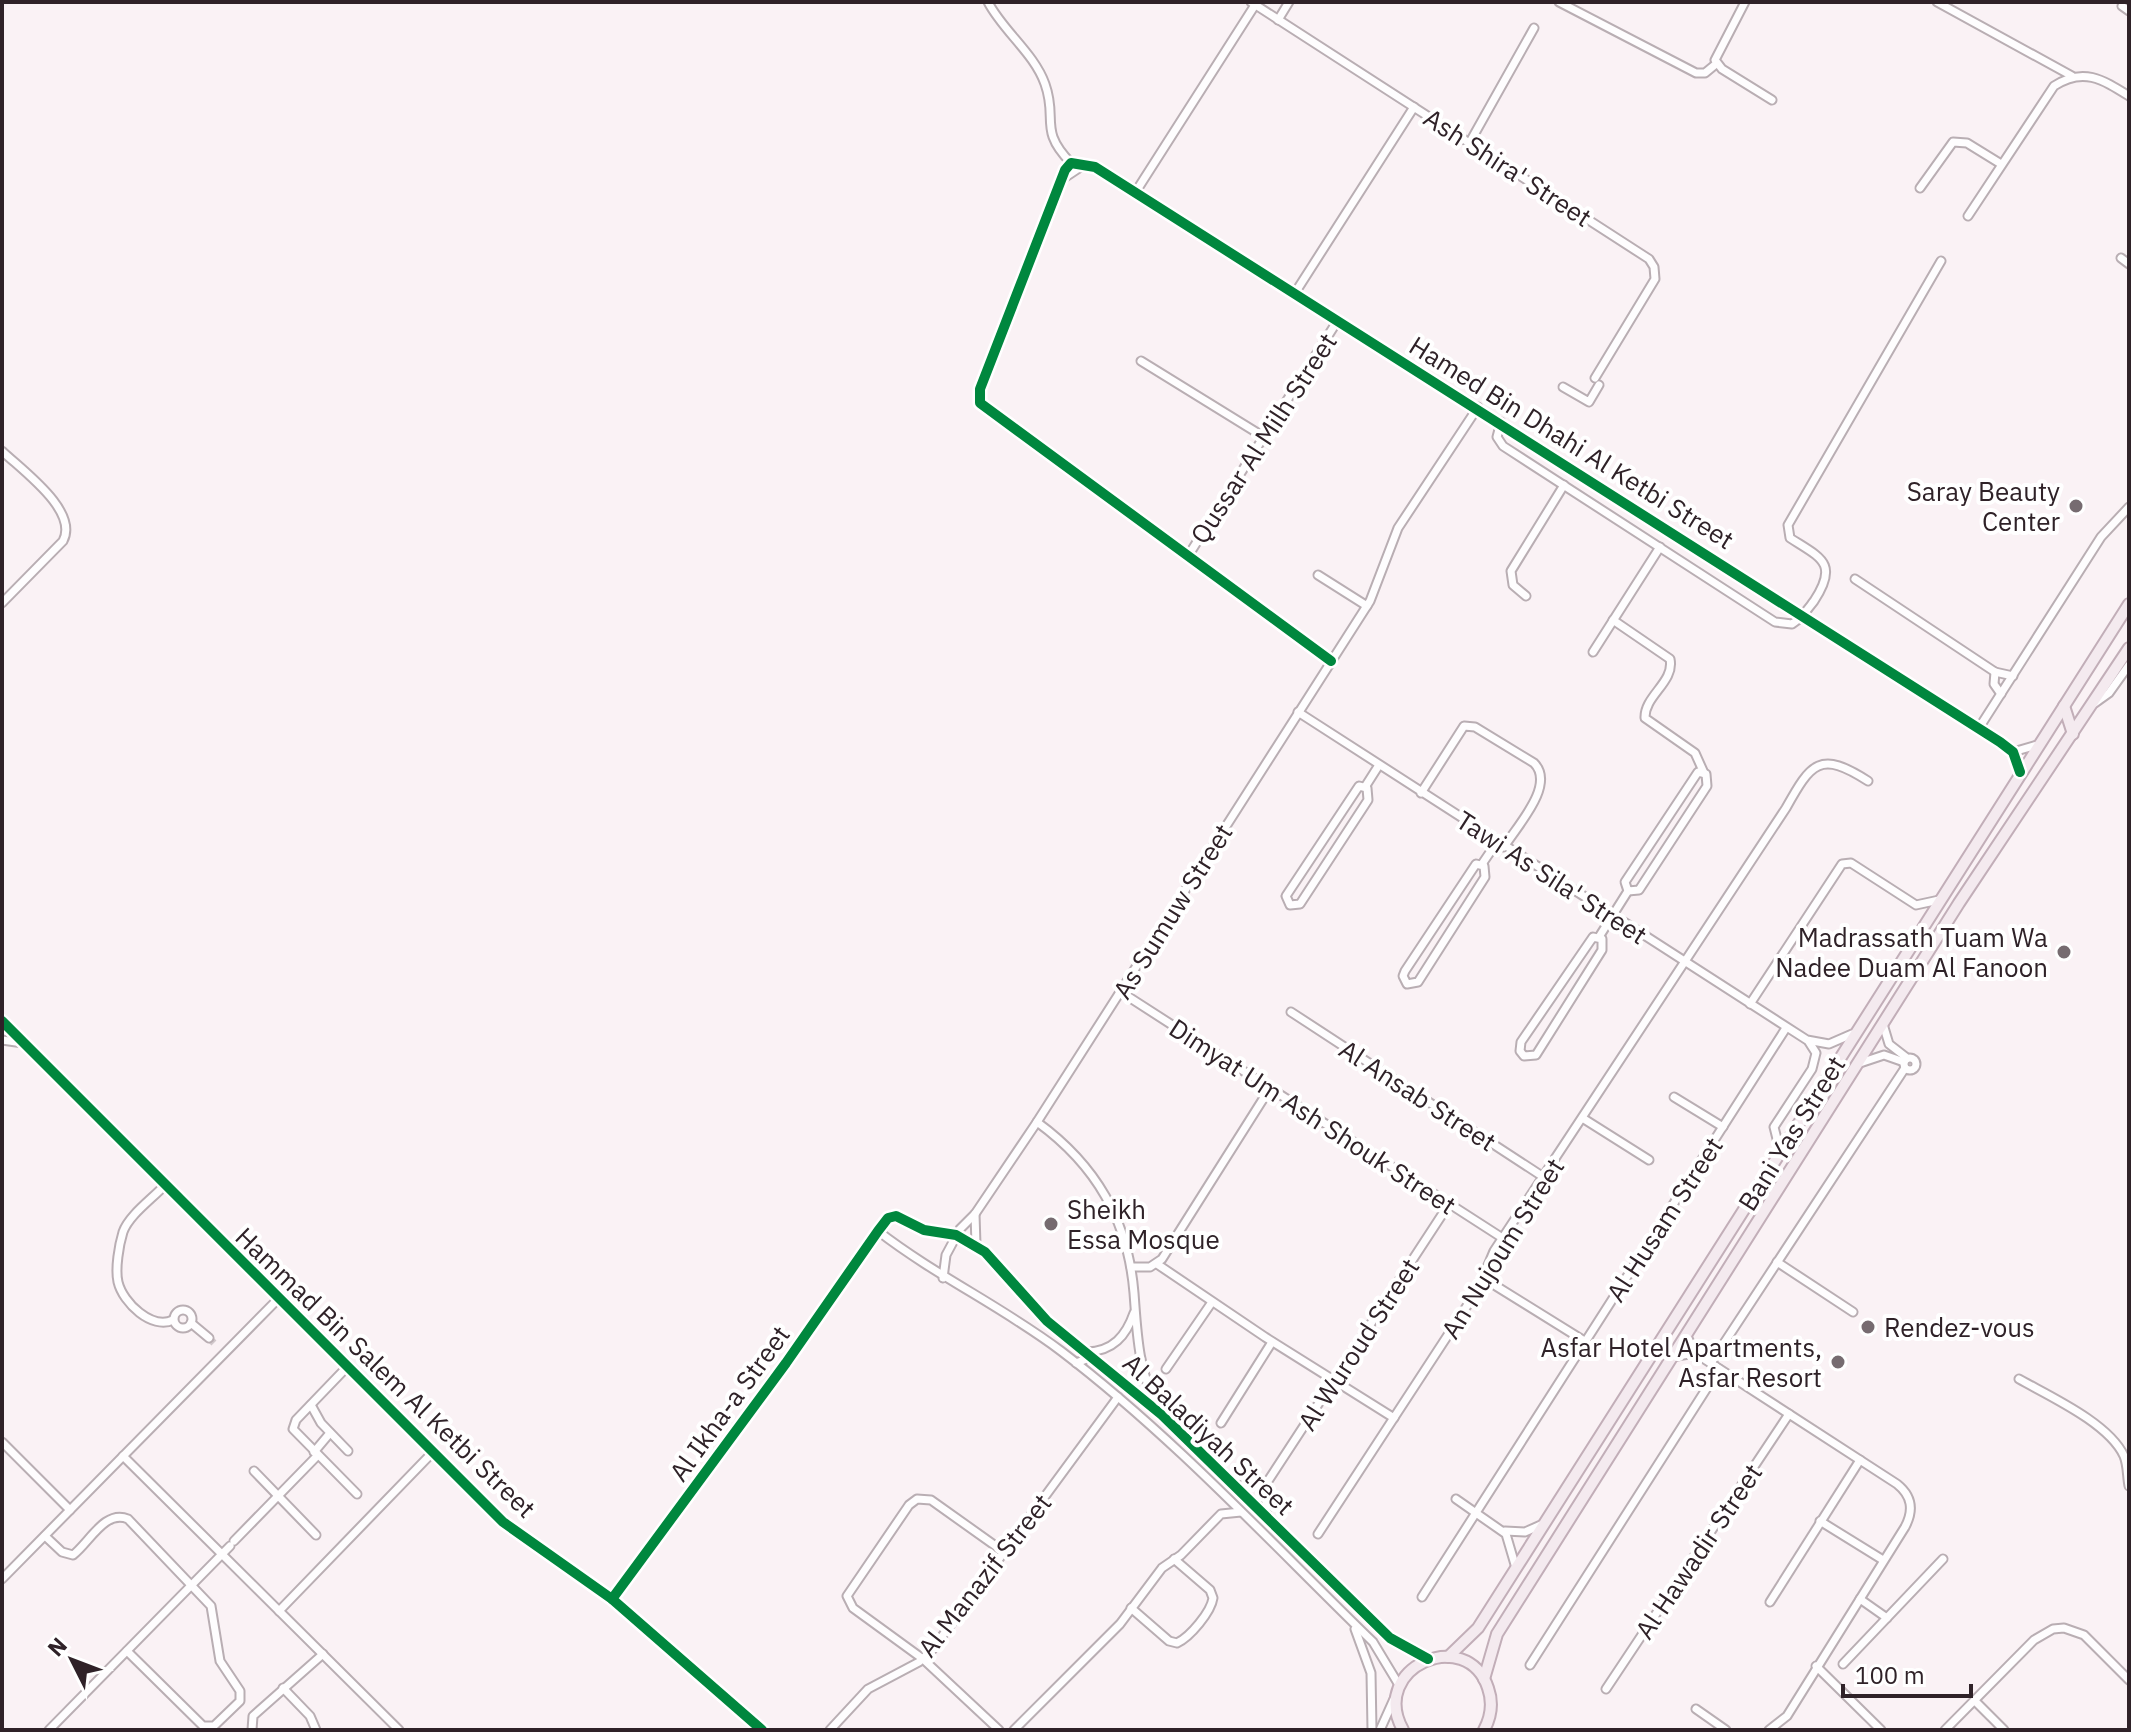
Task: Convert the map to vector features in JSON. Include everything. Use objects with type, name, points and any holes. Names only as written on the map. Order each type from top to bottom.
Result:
[{"type":"main road","name":"Bani Yas Street","points":[[1448,1657],[1473,1635],[2129,604]]},
{"type":"main road","name":"Bani Yas Street","points":[[1484,1679],[1497,1634],[1883,1024],[2129,648]]},
{"type":"main road","points":[[2064,706],[2073,734]]},
{"type":"main road","points":[[1814,1132],[1805,1124],[1821,1096],[1822,1084]]},
{"type":"main road","points":[[1403,1730],[1397,1716],[1398,1689],[1411,1669],[1428,1659],[1448,1657],[1470,1664],[1484,1679],[1490,1692],[1490,1714],[1495,1730]]},
{"type":"main road","points":[[1484,1730],[1490,1714]]},
{"type":"street","points":[[988,2],[1042,77],[1048,94],[1050,134],[1071,163],[1065,170],[979,398],[983,407],[1331,661]]},
{"type":"street","points":[[1278,20],[1289,2]]},
{"type":"street","points":[[1559,2],[1696,73],[1705,73],[1716,64]]},
{"type":"street","points":[[1716,64],[1716,52],[1745,2]]},
{"type":"street","points":[[1937,2],[2072,76],[2096,77],[2129,96]]},
{"type":"street","points":[[1135,193],[1253,3]]},
{"type":"street","name":"Ash Shira' Street","points":[[1253,3],[1652,262],[1653,283],[1597,381],[1589,402],[1563,387]]},
{"type":"street","points":[[1470,142],[1534,28]]},
{"type":"street","points":[[1716,64],[1772,100]]},
{"type":"street","points":[[1968,216],[2047,93],[2072,76]]},
{"type":"street","points":[[1295,293],[1414,107]]},
{"type":"street","points":[[1920,188],[1953,142],[1967,143],[2001,164]]},
{"type":"street","name":"Hamed Bin Dhahi Al Ketbi Street","points":[[1071,163],[1085,164],[1135,193],[1478,407],[2013,752]]},
{"type":"street","points":[[1064,179],[1085,164]]},
{"type":"street","points":[[2121,258],[2129,264]]},
{"type":"street","points":[[1501,422],[1497,434],[1501,444],[1778,623],[1792,624],[1803,615],[1824,586],[1826,569],[1819,556],[1790,538],[1788,525],[1941,261]]},
{"type":"street","name":"Qussar Al Milh Street","points":[[1188,556],[1338,320]]},
{"type":"street","points":[[1141,361],[1264,437]]},
{"type":"street","name":"As Sumuw Street","points":[[943,1278],[946,1255],[956,1235],[975,1214],[1037,1122],[1367,606],[1398,528],[1478,407]]},
{"type":"street","points":[[2,451],[63,511],[68,528],[63,541],[2,603]]},
{"type":"street","points":[[1526,596],[1513,585],[1511,571],[1564,485]]},
{"type":"street","points":[[1979,728],[2110,525],[2129,507]]},
{"type":"street","points":[[1593,652],[1660,547]]},
{"type":"street","points":[[1318,575],[1367,606]]},
{"type":"street","points":[[1855,579],[1995,672],[2013,676]]},
{"type":"street","points":[[1613,620],[1670,659],[1671,670],[1645,711],[1649,723],[1695,753],[1708,777],[1707,786],[1639,890],[1628,891]]},
{"type":"street","points":[[2093,704],[2109,693],[2129,665]]},
{"type":"street","points":[[1995,672],[1994,684],[2001,694]]},
{"type":"street","name":"Tawi As Sila' Street","points":[[1298,712],[1807,1040]]},
{"type":"street","points":[[1421,793],[1464,726],[1475,727],[1534,763],[1540,770],[1542,785],[1500,844],[1482,864],[1471,868],[1405,971],[1407,984],[1418,982],[1477,890],[1486,874],[1482,864]]},
{"type":"street","points":[[2020,772],[2013,752],[2037,745]]},
{"type":"street","name":"An Nujoum Street","points":[[1318,1534],[1483,1278],[1490,1258],[1584,1119],[1804,775],[1819,765],[1835,763],[1868,781]]},
{"type":"street","points":[[1365,787],[1369,791],[1368,800],[1300,904],[1290,905],[1288,893],[1354,790],[1365,787],[1379,765]]},
{"type":"street","points":[[1599,937],[1603,941],[1602,950],[1546,1040],[1536,1055],[1524,1056],[1520,1051],[1521,1042],[1589,941],[1599,937],[1613,916],[1628,891],[1625,882],[1693,776],[1704,773]]},
{"type":"street","points":[[1750,1004],[1842,864],[1851,863],[1916,905],[1927,905],[1941,899]]},
{"type":"street","name":"Dimyat Um Ash Shouk Street","points":[[1121,992],[1504,1239]]},
{"type":"street","name":"Al Ansab Street","points":[[1291,1012],[1545,1178]]},
{"type":"street","name":"Hammad Bin Salem Al Ketbi Street","points":[[2,1021],[515,1532],[612,1599],[762,1730]]},
{"type":"street","points":[[1883,1024],[1889,1044],[1905,1063]]},
{"type":"street","name":"Al Husam Street","points":[[1422,1597],[1786,1028]]},
{"type":"street","points":[[1807,1040],[1837,1043],[1856,1031]]},
{"type":"street","points":[[2,1040],[24,1044]]},
{"type":"street","points":[[1780,1151],[1774,1127],[1815,1061],[1816,1053],[1807,1040]]},
{"type":"street","points":[[1858,1064],[1884,1055],[1905,1063]]},
{"type":"street","points":[[1711,1363],[1905,1063]]},
{"type":"street","points":[[1157,1264],[1270,1088]]},
{"type":"street","name":"Al Husam Street","points":[[1674,1097],[1723,1127]]},
{"type":"street","points":[[1584,1119],[1649,1160]]},
{"type":"street","points":[[1037,1122],[1078,1156],[1098,1182],[1121,1226],[1131,1267],[1143,1374],[1162,1415]]},
{"type":"street","points":[[165,1185],[125,1227],[117,1276],[123,1293],[149,1320],[159,1324],[173,1320],[177,1312],[186,1310],[191,1314],[191,1323],[225,1353]]},
{"type":"street","name":"Al Wuroud Street","points":[[1266,1484],[1449,1204]]},
{"type":"street","points":[[975,1214],[976,1245]]},
{"type":"street","name":"Al Baladiyah Street","points":[[1398,1689],[1384,1656],[1353,1623],[1134,1410],[1024,1325],[943,1278],[878,1231],[888,1218],[896,1216],[928,1231],[956,1235],[976,1245],[1047,1321],[1162,1415],[1390,1638],[1428,1659]]},
{"type":"street","name":"Al Ikha-a Street","points":[[612,1599],[786,1363],[878,1231]]},
{"type":"street","points":[[1777,1262],[1853,1312]]},
{"type":"street","points":[[1131,1267],[1157,1264],[1272,1342],[1394,1418]]},
{"type":"street","points":[[1483,1278],[1586,1342]]},
{"type":"street","points":[[2,1579],[278,1299]]},
{"type":"street","points":[[1166,1369],[1212,1302]]},
{"type":"street","points":[[1076,1363],[1084,1360],[1087,1352],[1117,1342],[1126,1332],[1135,1310]]},
{"type":"street","points":[[173,1320],[181,1329],[191,1323]]},
{"type":"street","points":[[1686,1333],[1695,1353],[1897,1484],[1910,1498],[1910,1517],[1787,1716],[1769,1730]]},
{"type":"street","points":[[1221,1423],[1272,1342]]},
{"type":"street","points":[[1671,1357],[1695,1353]]},
{"type":"street","points":[[347,1367],[293,1426],[295,1434],[357,1494]]},
{"type":"street","points":[[1530,1665],[1719,1369]]},
{"type":"street","points":[[2019,1379],[2071,1408],[2112,1440],[2125,1458],[2129,1486]]},
{"type":"street","name":"Al Manazif Street","points":[[830,1730],[868,1689],[923,1659],[1118,1397]]},
{"type":"street","points":[[1134,1410],[1144,1399]]},
{"type":"street","points":[[311,1405],[330,1433],[348,1451]]},
{"type":"street","name":"Al Hawadir Street","points":[[1606,1689],[1789,1414]]},
{"type":"street","points":[[49,1730],[278,1496],[316,1454],[330,1433]]},
{"type":"street","points":[[2,1442],[70,1510]]},
{"type":"street","points":[[279,1611],[433,1452]]},
{"type":"street","points":[[123,1456],[399,1730]]},
{"type":"street","points":[[1770,1602],[1860,1460]]},
{"type":"street","points":[[254,1471],[316,1535]]},
{"type":"street","points":[[1235,1486],[1266,1484],[1266,1517]]},
{"type":"street","points":[[1221,1514],[1222,1494]]},
{"type":"street","points":[[999,1730],[923,1659],[853,1608],[847,1596],[909,1505],[917,1499],[931,1500],[1004,1552]]},
{"type":"street","points":[[1456,1499],[1503,1530],[1511,1543],[1516,1568]]},
{"type":"street","points":[[1014,1730],[1120,1624],[1162,1568],[1221,1514],[1241,1512]]},
{"type":"street","points":[[45,1536],[62,1552],[73,1555],[109,1519],[124,1517],[193,1584],[213,1610],[220,1661],[241,1694],[238,1704],[217,1724],[198,1727],[127,1651]]},
{"type":"street","points":[[1820,1521],[1883,1560]]},
{"type":"street","points":[[1503,1530],[1525,1532],[1545,1523]]},
{"type":"street","points":[[1131,1608],[1169,1641],[1177,1643],[1184,1639],[1210,1607],[1213,1598],[1210,1590],[1174,1559]]},
{"type":"street","points":[[1843,1664],[1943,1559]]},
{"type":"street","points":[[1860,1599],[1887,1618]]},
{"type":"street","points":[[1353,1623],[1371,1673],[1372,1730]]},
{"type":"street","points":[[1945,1730],[2034,1640],[2053,1629],[2064,1628],[2084,1635],[2129,1680]]},
{"type":"street","points":[[252,1730],[253,1716],[323,1654]]},
{"type":"street","points":[[1816,1666],[1881,1730]]},
{"type":"street","points":[[283,1688],[310,1716],[316,1730]]},
{"type":"street","points":[[1380,1730],[1398,1689]]},
{"type":"street","points":[[1975,1701],[2004,1730]]},
{"type":"street","points":[[1696,1709],[1726,1730]]},
{"type":"tunnel","points":[[209,1338],[216,1345]]},
{"type":"cycle path","points":[[1331,661],[980,403],[980,389],[1065,170],[1071,163],[1095,167],[2000,742],[2013,752],[2020,772]]},
{"type":"cycle path","points":[[2,1021],[503,1522],[612,1599],[762,1730]]},
{"type":"cycle path","points":[[612,1599],[786,1363],[878,1231],[888,1218],[896,1216],[924,1230],[956,1235],[985,1252],[1047,1321],[1162,1415],[1390,1638],[1428,1659]]},
{"type":"place","name":"Saray Beauty Center","points":[[2076,506]]},
{"type":"place","name":"Madrassath Tuam Wa Nadee Duam Al Fanoon","points":[[2064,952]]},
{"type":"place","name":"Sheikh Essa Mosque","points":[[1051,1224]]},
{"type":"place","name":"Rendez-vous","points":[[1868,1327]]},
{"type":"place","name":"Asfar Hotel Apartments, Asfar Resort","points":[[1838,1362]]}]
